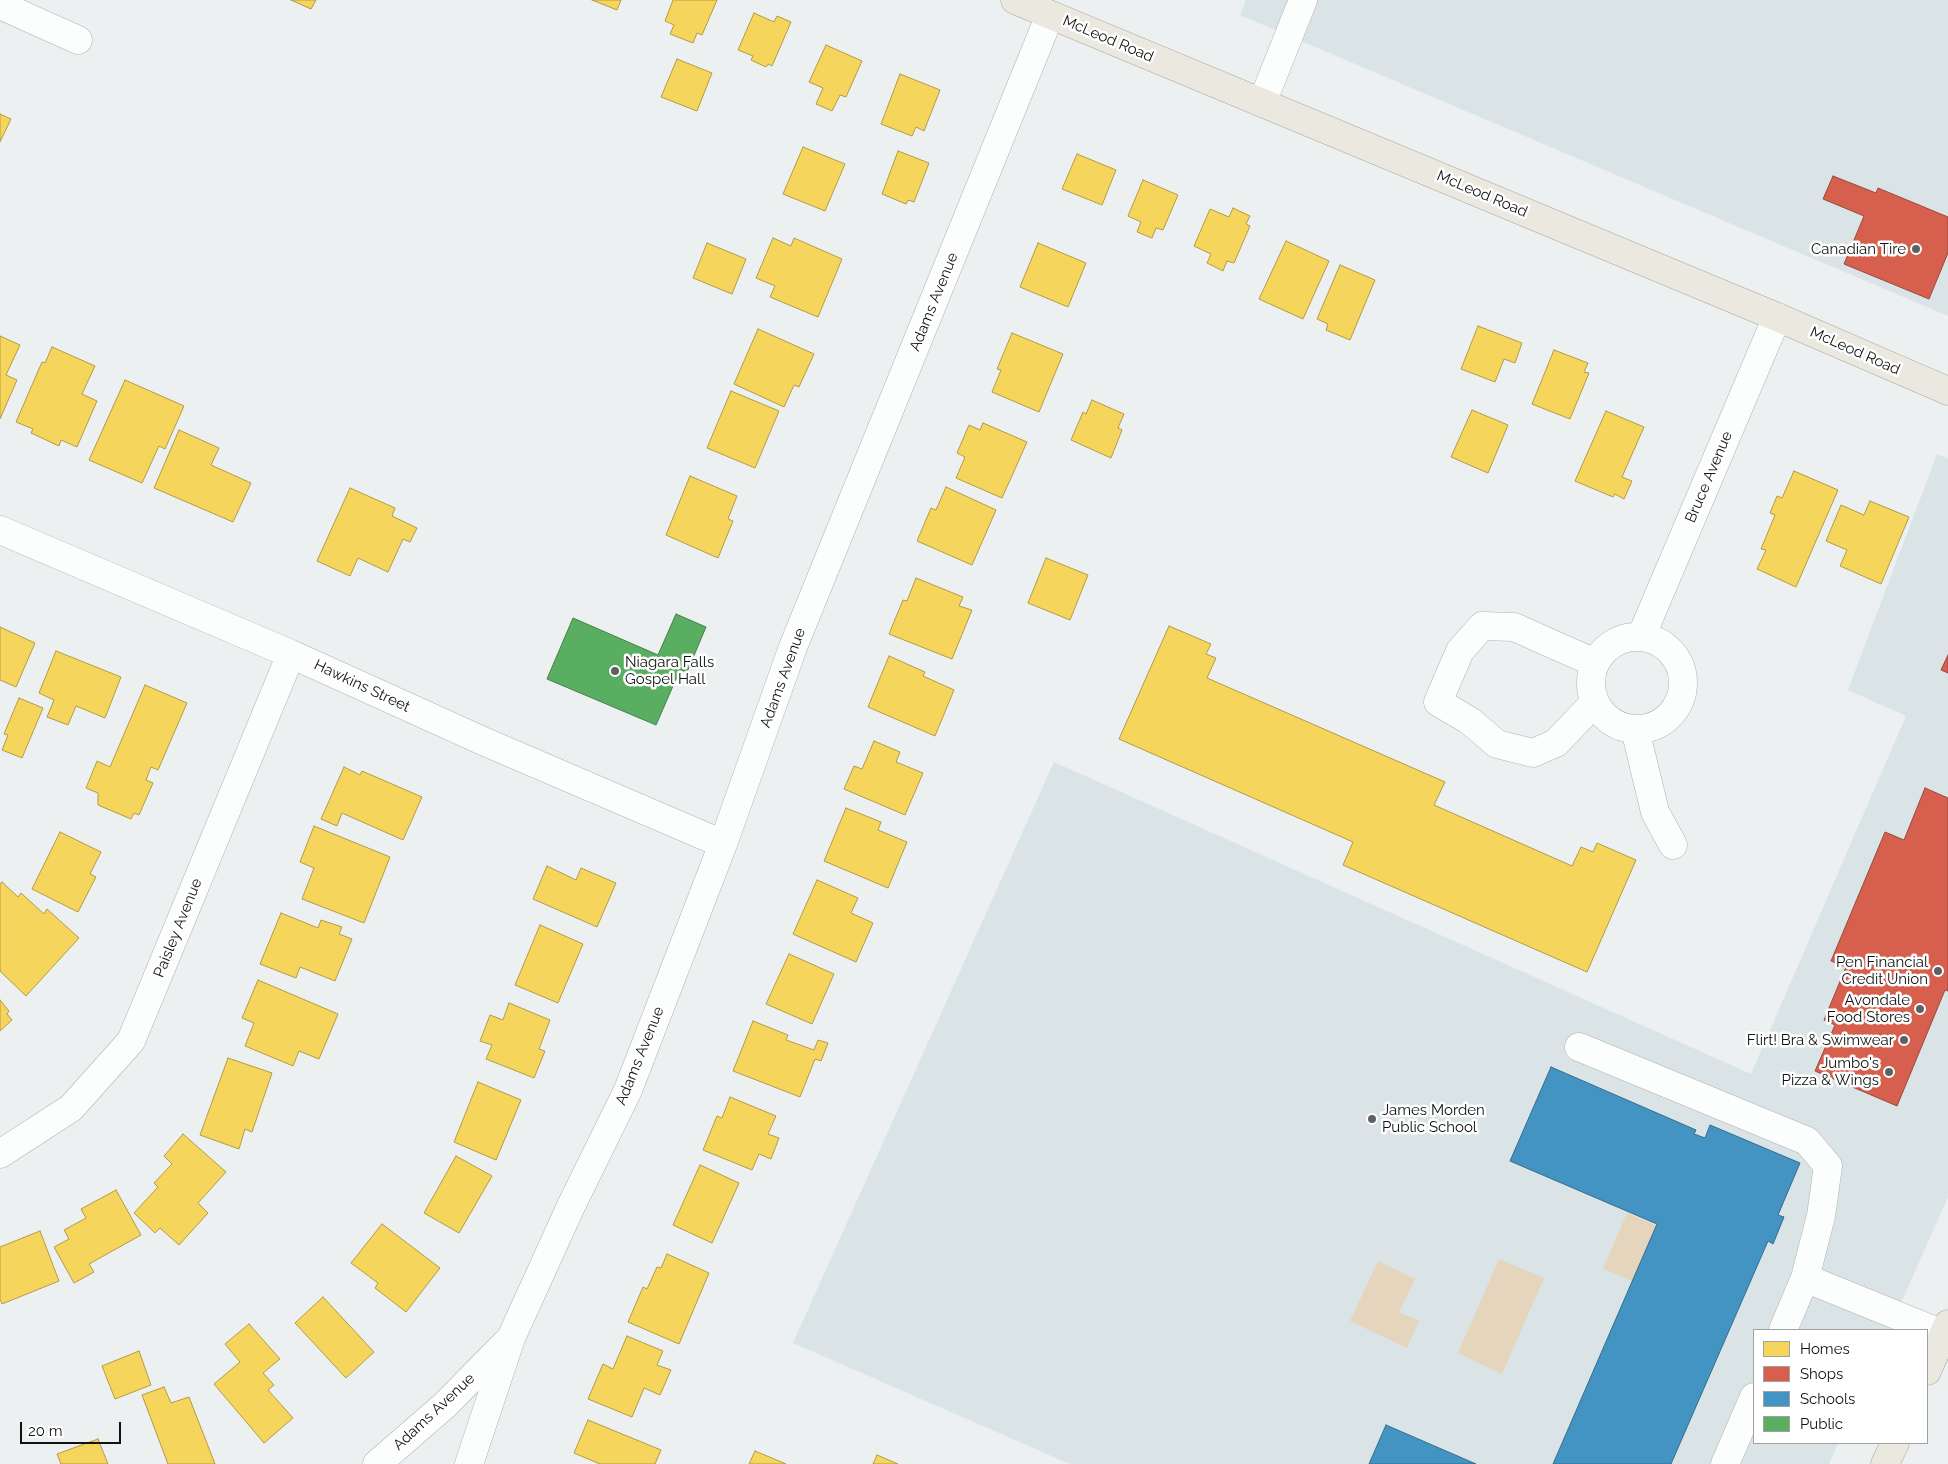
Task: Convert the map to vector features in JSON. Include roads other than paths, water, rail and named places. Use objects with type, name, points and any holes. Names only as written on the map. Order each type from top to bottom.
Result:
[{"type":"main road","name":"McLeod Road","points":[[1015,0],[1777,317],[1948,391]]},
{"type":"main road","points":[[1928,1369],[1946,1329]]},
{"type":"main road","points":[[1885,1464],[1895,1444]]},
{"type":"street","points":[[1262,103],[1304,0]]},
{"type":"street","points":[[0,5],[78,40]]},
{"type":"street","name":"Adams Avenue","points":[[469,1464],[511,1338],[570,1206],[628,1090],[723,844],[793,647],[1050,15]]},
{"type":"street","name":"Bruce Avenue","points":[[1641,637],[1777,317]]},
{"type":"street","name":"Hawkins Street","points":[[0,530],[291,654],[483,742],[723,844]]},
{"type":"street","points":[[1595,663],[1514,627],[1482,626],[1460,651],[1438,702],[1470,721],[1497,744],[1533,753],[1556,743],[1595,702]]},
{"type":"street","points":[[1641,637],[1656,642],[1674,657],[1683,678],[1682,694],[1675,708],[1665,720],[1651,727],[1635,729],[1611,722],[1601,713],[1591,689],[1591,676],[1595,663],[1603,651],[1614,642],[1627,638],[1641,637]]},
{"type":"street","name":"Paisley Avenue","points":[[0,1154],[71,1108],[131,1041],[291,654]]},
{"type":"street","points":[[1635,729],[1655,812],[1673,845]]},
{"type":"street","points":[[1579,1047],[1807,1141],[1828,1166],[1821,1216],[1805,1278],[1783,1329]]},
{"type":"street","points":[[1805,1278],[1946,1329]]},
{"type":"street","name":"Adams Avenue","points":[[377,1464],[445,1405],[511,1338]]},
{"type":"street","points":[[1725,1464],[1753,1398]]},
{"type":"place","name":"Canadian Tire","points":[[1916,249]]},
{"type":"place","name":"Niagara Falls Gospel Hall","points":[[615,671]]},
{"type":"place","name":"Pen Financial Credit Union","points":[[1938,971]]},
{"type":"place","name":"Avondale Food Stores","points":[[1920,1009]]},
{"type":"place","name":"Flirt! Bra & Swimwear","points":[[1904,1040]]},
{"type":"place","name":"Jumbo's Pizza & Wings","points":[[1889,1072]]},
{"type":"place","name":"James Morden Public School","points":[[1372,1119]]}]
